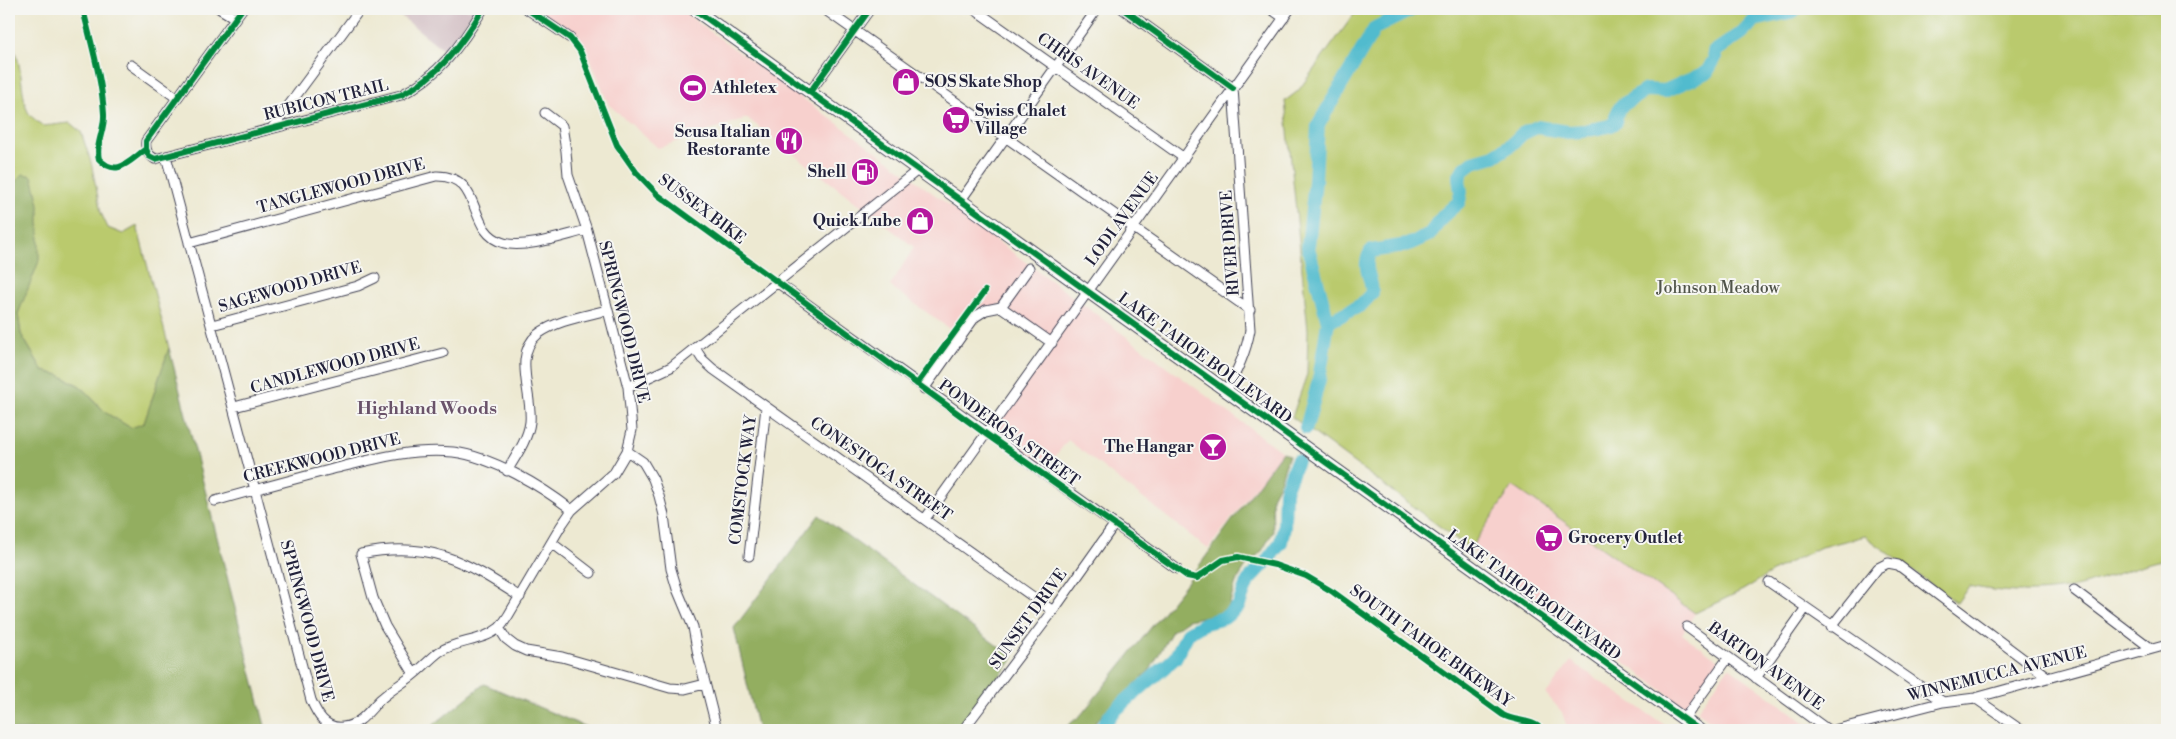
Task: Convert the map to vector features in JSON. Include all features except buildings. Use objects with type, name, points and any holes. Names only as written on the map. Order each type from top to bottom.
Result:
[{"type":"highway","name":"LAKE TAHOE BOULEVARD","points":[[694,9],[1699,730]]},
{"type":"street","points":[[220,9],[234,18]]},
{"type":"street","points":[[166,156],[155,159],[149,156],[146,142],[242,9]]},
{"type":"street","points":[[272,128],[360,9]]},
{"type":"street","name":"RUBICON TRAIL","points":[[166,156],[401,95],[419,86],[436,72],[465,39],[483,9]]},
{"type":"street","points":[[527,9],[570,38]]},
{"type":"street","points":[[824,9],[1250,310]]},
{"type":"street","points":[[810,92],[870,9]]},
{"type":"street","name":"CHRIS AVENUE","points":[[974,9],[1184,158]]},
{"type":"street","points":[[961,200],[1097,9]]},
{"type":"street","points":[[1124,9],[1233,88]]},
{"type":"street","points":[[1271,9],[1284,18]]},
{"type":"street","name":"LODI AVENUE","points":[[925,519],[1290,9]]},
{"type":"street","points":[[131,64],[177,98]]},
{"type":"street","name":"RIVER DRIVE","points":[[1226,391],[1239,368],[1250,330],[1233,88]]},
{"type":"street","name":"SPRINGWOOD DRIVE","points":[[166,156],[311,700],[318,716],[330,725],[343,727],[355,723],[366,715],[381,699],[439,652],[458,643],[485,636],[499,628],[520,597],[572,510],[614,473],[627,450],[632,430],[628,387],[587,230],[568,175],[562,126],[545,113]]},
{"type":"street","points":[[628,387],[671,367],[918,170]]},
{"type":"street","name":"TANGLEWOOD DRIVE","points":[[189,243],[436,176],[448,176],[461,183],[469,192],[483,226],[503,243],[521,244],[587,230]]},
{"type":"street","points":[[924,389],[975,317],[986,310],[1001,307],[1029,268]]},
{"type":"street","name":"SAGEWOOD DRIVE","points":[[212,325],[358,286],[376,278]]},
{"type":"street","name":"PONDEROSA STREET","points":[[778,283],[1177,570]]},
{"type":"street","points":[[1001,307],[1052,343]]},
{"type":"street","points":[[508,471],[521,448],[530,422],[529,398],[524,370],[526,352],[537,335],[555,325],[607,310]]},
{"type":"street","name":"CONESTOGA STREET","points":[[695,348],[702,360],[713,369],[1054,611]]},
{"type":"street","name":"CANDLEWOOD DRIVE","points":[[234,408],[443,353]]},
{"type":"street","name":"COMSTOCK WAY","points":[[749,556],[766,407]]},
{"type":"street","points":[[627,450],[642,462],[653,479],[659,496],[664,515],[671,569],[693,627],[716,730]]},
{"type":"street","name":"CREEKWOOD DRIVE","points":[[215,500],[386,455],[421,451],[455,453],[482,459],[550,492],[572,510]]},
{"type":"street","name":"SUNSET DRIVE","points":[[964,730],[1054,611],[1114,525]]},
{"type":"street","points":[[552,543],[591,572]]},
{"type":"street","points":[[414,674],[385,626],[373,598],[361,554],[400,549],[425,552],[453,559],[477,569],[520,597]]},
{"type":"street","points":[[1831,627],[1878,568],[1888,563],[1898,565],[2049,678]]},
{"type":"street","points":[[1769,582],[1831,627],[1943,702]]},
{"type":"street","points":[[2074,590],[2152,649]]},
{"type":"street","points":[[1756,678],[1805,609]]},
{"type":"street","name":"BARTON AVENUE","points":[[1687,627],[1828,730]]},
{"type":"street","points":[[499,628],[506,639],[526,651],[562,657],[670,688],[685,689],[705,684]]},
{"type":"street","name":"WINNEMUCCA AVENUE","points":[[1834,730],[1943,702],[1975,698],[2167,645]]},
{"type":"street","points":[[1684,719],[1728,658]]},
{"type":"street","points":[[1975,698],[2021,730]]},
{"type":"street","points":[[1863,723],[1873,730]]},
{"type":"shaded area","points":[[392,9],[476,9],[445,51]]},
{"type":"shaded area","points":[[536,9],[679,9],[888,160],[1282,452],[1208,549],[1068,440],[1045,469],[989,434],[1056,343],[1000,304],[958,335],[890,286],[914,247],[747,118],[658,148],[609,105],[584,46],[573,34]]},
{"type":"shaded area","points":[[1513,486],[1695,613],[1682,634],[1719,660],[1685,707],[1470,549]]},
{"type":"shaded area","points":[[1571,661],[1672,730],[1568,730],[1562,712],[1546,694]]},
{"type":"shaded area","points":[[1729,667],[1811,727],[1810,730],[1722,730],[1697,711]]},
{"type":"green space","name":"Johnson Meadow","points":[[1358,9],[2167,9],[2167,559],[2073,588],[2043,592],[2013,592],[1969,586],[1957,603],[1865,536],[1821,547],[1784,565],[1743,590],[1695,613],[1513,486],[1470,549],[1292,417],[1307,374],[1308,330],[1285,101],[1298,91]]},
{"type":"green space","points":[[9,45],[14,49],[17,56],[25,105],[29,114],[43,126],[70,123],[81,132],[91,162],[101,213],[108,228],[123,234],[137,226],[169,348],[144,424],[131,428],[106,413],[80,386],[59,375],[43,371],[21,334],[18,314],[27,288],[23,174],[9,188]]},
{"type":"green space","points":[[23,174],[32,176],[39,204],[39,261],[18,314],[21,334],[43,371],[59,375],[80,386],[106,413],[131,428],[144,423],[169,348],[266,730],[135,728],[9,730],[9,188]]},
{"type":"green space","points":[[1282,452],[1289,455],[1280,482],[1272,497],[1273,532],[1262,551],[1247,565],[1236,582],[1229,606],[1220,613],[1188,620],[1172,631],[1150,670],[1096,721],[1091,730],[1062,730],[1081,715],[1185,585]]},
{"type":"green space","points":[[819,515],[1014,658],[957,730],[758,730],[734,628]]},
{"type":"green space","points":[[484,684],[593,730],[427,730]]},
{"type":"waterway","points":[[1306,428],[1319,380],[1328,322],[1308,247],[1315,181],[1318,125],[1375,28],[1413,9]]},
{"type":"waterway","points":[[1328,322],[1361,305],[1372,293],[1367,267],[1371,251],[1407,245],[1429,235],[1444,215],[1459,202],[1461,192],[1459,178],[1463,170],[1473,162],[1494,156],[1511,145],[1522,134],[1537,127],[1568,132],[1609,126],[1616,122],[1616,116],[1621,106],[1646,90],[1665,91],[1707,72],[1715,58],[1714,52],[1742,33],[1755,20],[1797,9]]},
{"type":"waterway","points":[[1266,562],[1281,542],[1284,527],[1285,491],[1297,461]]},
{"type":"waterway","points":[[1100,730],[1112,713],[1175,658],[1188,633],[1205,623],[1224,618],[1238,607],[1248,581],[1264,564]]},
{"type":"cycle path","points":[[83,9],[96,61],[103,101],[104,120],[98,148],[99,159],[105,165],[112,167],[123,166],[146,149]]},
{"type":"cycle path","points":[[146,149],[146,141],[242,9]]},
{"type":"cycle path","points":[[146,149],[149,156],[155,159],[401,95],[415,87],[438,69],[458,47],[483,9]]},
{"type":"cycle path","name":"SUSSEX BIKE","points":[[527,9],[570,38],[580,51],[617,145],[636,172],[658,195],[986,434],[1187,576],[1197,578],[1223,560],[1238,557],[1275,565],[1306,576],[1333,592],[1503,715],[1529,722],[1542,730]]},
{"type":"cycle path","points":[[694,9],[1699,730]]},
{"type":"cycle path","points":[[810,92],[870,9]]},
{"type":"cycle path","points":[[1123,9],[1233,88]]},
{"type":"cycle path","points":[[917,384],[985,291]]},
{"type":"place","name":"SOS Skate Shop","points":[[906,82]]},
{"type":"place","name":"Athletex","points":[[693,88]]},
{"type":"place","name":"Swiss Chalet Village","points":[[956,120]]},
{"type":"place","name":"Scusa Italian Restorante","points":[[789,141]]},
{"type":"place","name":"Shell","points":[[865,172]]},
{"type":"place","name":"Quick Lube","points":[[920,221]]},
{"type":"place","name":"The Hangar","points":[[1213,447]]},
{"type":"place","name":"Grocery Outlet","points":[[1549,538]]},
{"type":"district","name":"Highland Woods","points":[[427,408]]}]
